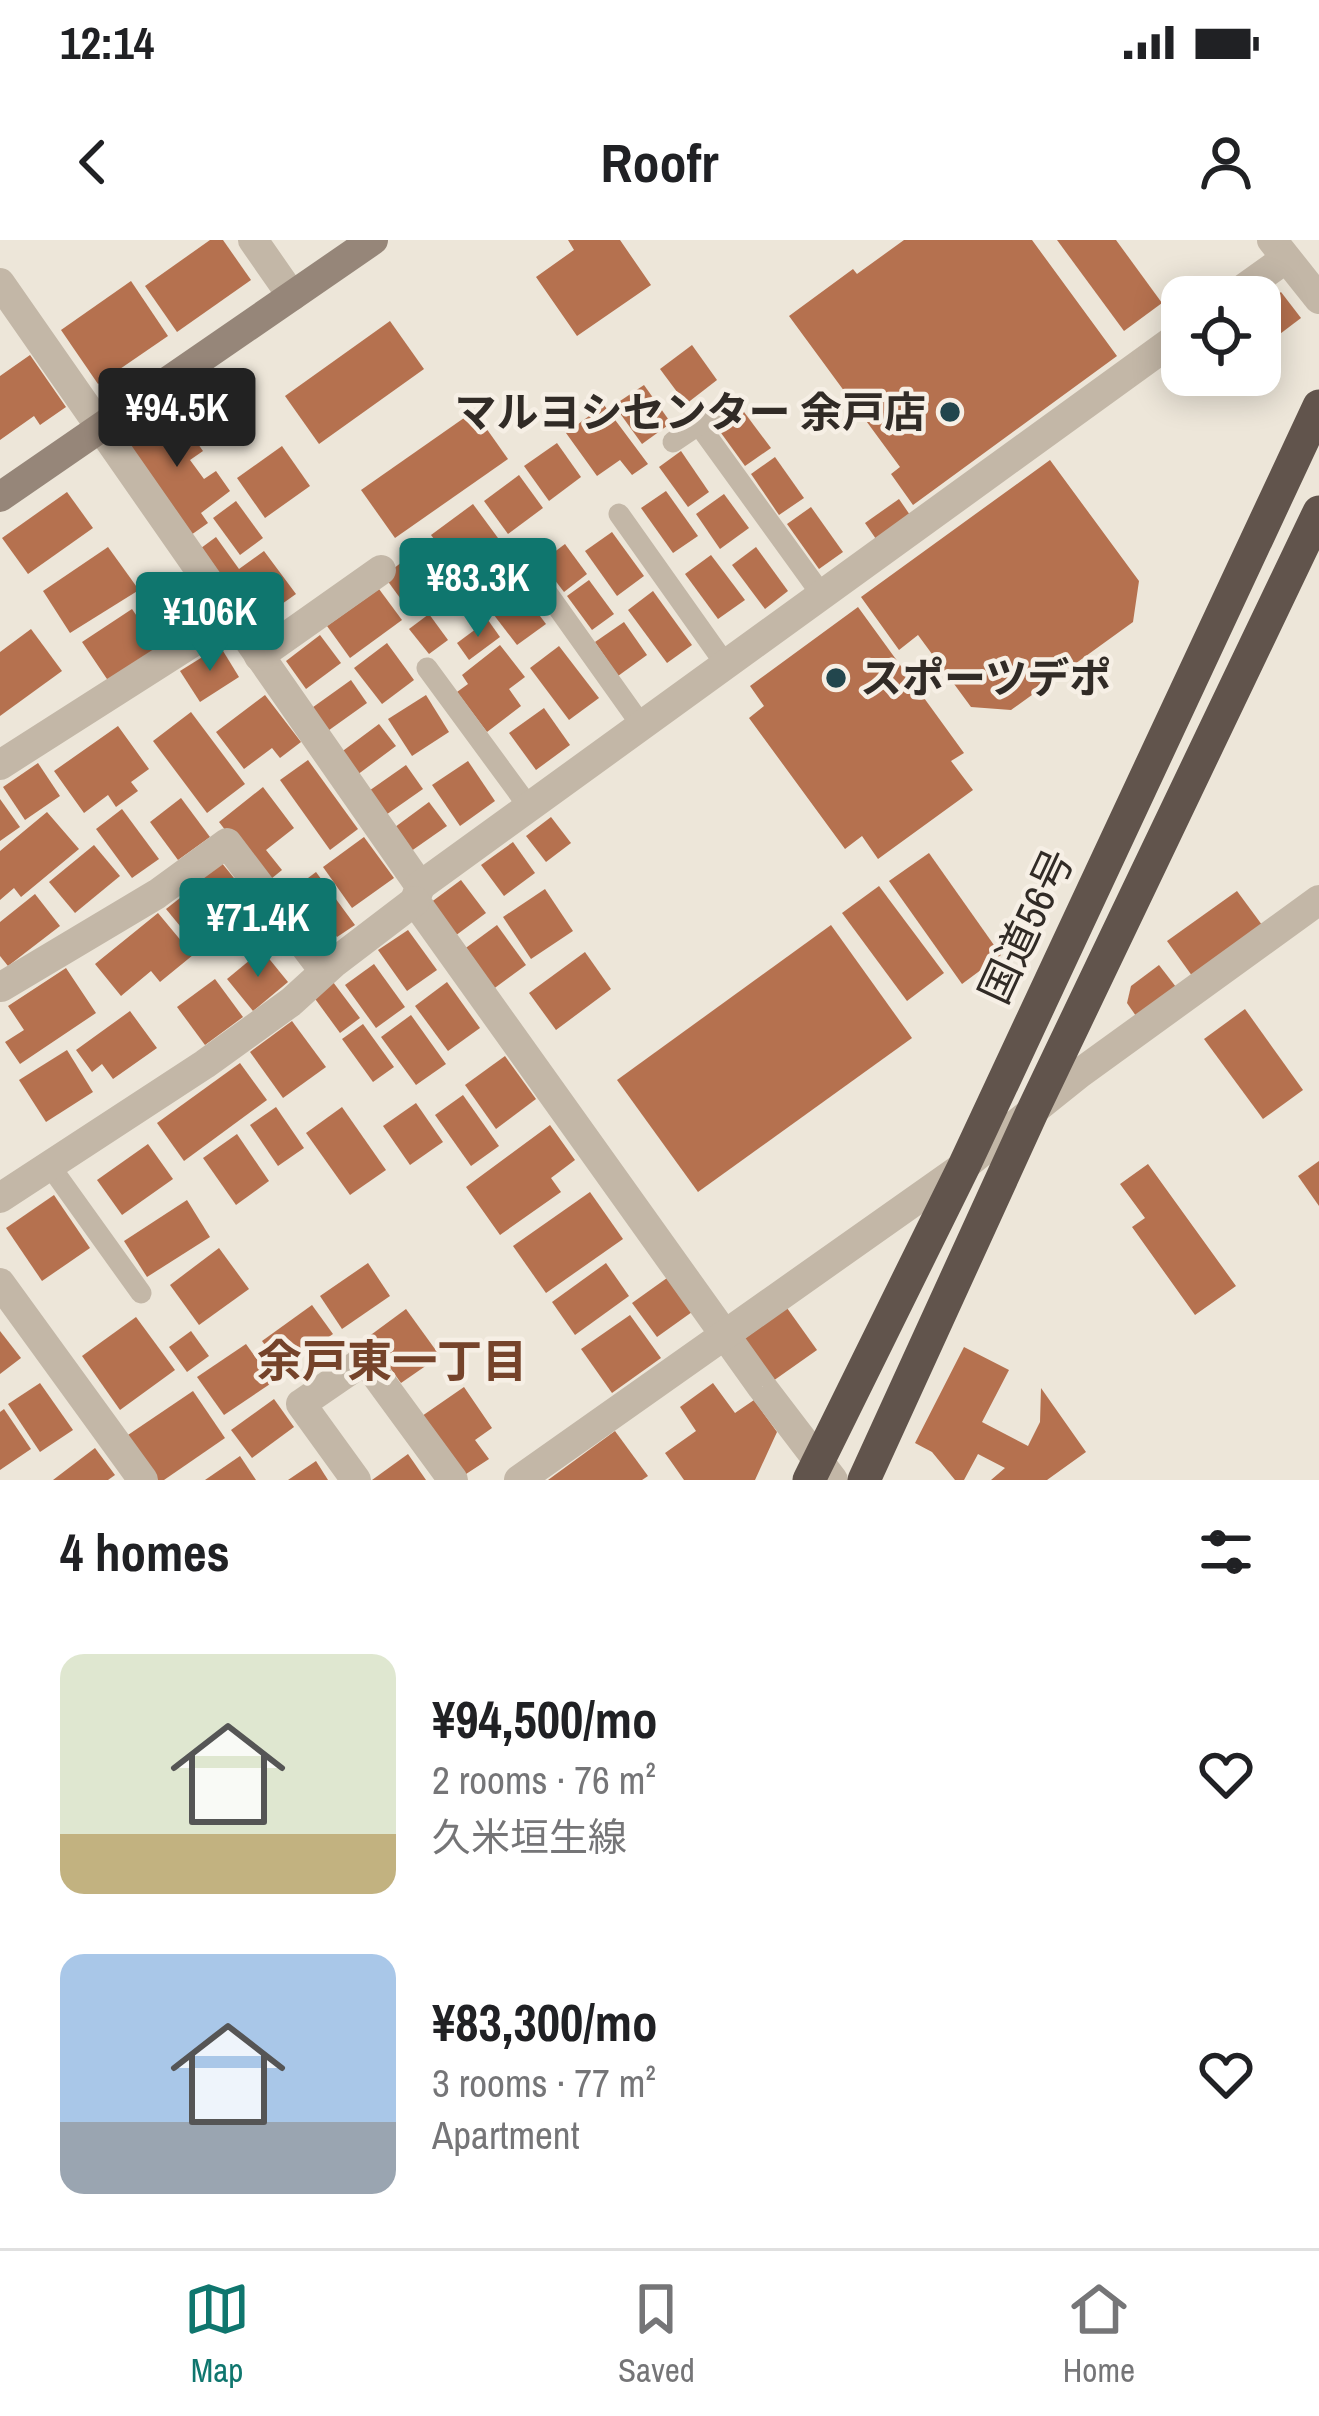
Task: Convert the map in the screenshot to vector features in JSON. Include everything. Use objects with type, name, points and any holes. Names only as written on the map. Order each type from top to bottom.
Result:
[{"type":"highway","name":"国道56号","points":[[820,1473],[1319,406]]},
{"type":"highway","name":"国道56号","points":[[864,1480],[1034,1108],[1319,512]]},
{"type":"main road","points":[[0,497],[374,240]]},
{"type":"street","points":[[253,240],[292,296]]},
{"type":"street","points":[[1252,276],[1278,249],[1319,299]]},
{"type":"street","points":[[0,284],[820,1473]]},
{"type":"street","points":[[0,1198],[291,1002],[529,807],[1161,349]]},
{"type":"street","points":[[259,656],[381,570]]},
{"type":"street","points":[[0,765],[232,617]]},
{"type":"street","points":[[0,986],[157,894],[227,843],[324,971]]},
{"type":"street","points":[[519,1480],[964,1166],[1034,1108],[1319,900]]},
{"type":"street","points":[[0,1283],[143,1480]]},
{"type":"street","points":[[356,1480],[301,1404],[365,1360],[453,1480]]},
{"type":"lane","points":[[673,442],[722,409]]},
{"type":"lane","points":[[699,425],[822,595]]},
{"type":"lane","points":[[619,514],[726,664]]},
{"type":"lane","points":[[531,570],[642,726]]},
{"type":"lane","points":[[427,668],[529,807]]},
{"type":"lane","points":[[50,1166],[141,1293]]},
{"type":"building","points":[[210,240],[223,240],[251,280],[177,332],[145,286]]},
{"type":"building","points":[[568,240],[620,240],[651,285],[577,336],[536,277],[574,250]]},
{"type":"building","name":"マルヨシセンター 余戸店","points":[[904,240],[1032,240],[1117,356],[913,505],[891,474],[900,467],[789,316],[853,269],[857,274]]},
{"type":"building","points":[[1057,240],[1116,240],[1161,302],[1124,331]]},
{"type":"building","points":[[131,281],[168,336],[98,384],[61,330]]},
{"type":"building","points":[[1281,292],[1301,318],[1281,333]]},
{"type":"building","points":[[390,321],[424,369],[319,444],[285,396]]},
{"type":"building","points":[[692,345],[717,380],[686,404],[660,369]]},
{"type":"building","points":[[30,355],[66,407],[40,425],[34,416],[0,440],[0,376]]},
{"type":"building","points":[[644,385],[671,423],[642,444],[614,405]]},
{"type":"building","points":[[604,405],[648,464],[632,475],[620,460],[597,476],[566,433]]},
{"type":"building","points":[[741,408],[771,448],[745,466],[716,426]]},
{"type":"building","points":[[173,409],[203,451],[190,460],[204,479],[216,471],[230,491],[201,513],[208,523],[191,535],[125,443]]},
{"type":"building","points":[[474,411],[508,459],[395,538],[361,490]]},
{"type":"building","points":[[557,443],[581,477],[549,501],[524,466]]},
{"type":"building","points":[[282,446],[310,486],[265,518],[237,478]]},
{"type":"building","points":[[681,451],[709,492],[688,507],[659,467]]},
{"type":"building","points":[[775,457],[804,498],[779,515],[751,474]]},
{"type":"building","points":[[1050,460],[1139,581],[1133,622],[1011,710],[971,707],[918,635],[899,650],[861,597]]},
{"type":"building","points":[[519,475],[543,508],[508,534],[484,501]]},
{"type":"building","points":[[666,491],[698,536],[673,553],[641,508]]},
{"type":"building","points":[[67,492],[93,528],[28,574],[2,538]]},
{"type":"building","points":[[724,494],[749,528],[720,549],[696,514]]},
{"type":"building","points":[[899,499],[910,515],[876,539],[865,523]]},
{"type":"building","points":[[236,501],[263,538],[240,555],[213,518]]},
{"type":"building","points":[[473,504],[498,538],[456,569],[431,535]]},
{"type":"building","points":[[811,507],[843,552],[819,569],[787,524]]},
{"type":"building","points":[[612,532],[644,576],[617,596],[585,551]]},
{"type":"building","points":[[216,537],[239,569],[264,551],[296,594],[251,626],[197,551]]},
{"type":"building","points":[[425,544],[452,581],[411,613],[384,576]]},
{"type":"building","points":[[565,544],[587,574],[564,592],[541,562]]},
{"type":"building","points":[[108,547],[139,590],[70,633],[43,591]]},
{"type":"building","points":[[756,547],[788,591],[765,609],[732,565]]},
{"type":"building","points":[[711,555],[745,600],[718,619],[685,574]]},
{"type":"building","points":[[513,580],[546,624],[517,645],[484,602]]},
{"type":"building","points":[[589,580],[614,614],[592,630],[567,596]]},
{"type":"building","points":[[379,589],[402,620],[350,658],[327,626]]},
{"type":"building","points":[[653,591],[692,645],[667,663],[628,610]]},
{"type":"building","points":[[195,600],[209,622],[186,636],[172,614]]},
{"type":"building","points":[[858,607],[964,753],[951,761],[973,790],[878,859],[862,836],[845,849],[749,718],[764,706],[750,686]]},
{"type":"building","points":[[132,609],[143,625],[160,613],[176,637],[109,682],[82,642]]},
{"type":"building","points":[[429,614],[448,640],[429,654],[409,629]]},
{"type":"building","points":[[488,620],[500,637],[469,660],[457,643]]},
{"type":"building","points":[[624,622],[647,655],[618,676],[595,642]]},
{"type":"building","points":[[31,629],[62,671],[0,716],[0,652]]},
{"type":"building","points":[[320,635],[341,663],[306,689],[286,661]]},
{"type":"building","points":[[387,643],[414,680],[382,704],[354,668]]},
{"type":"building","points":[[500,645],[525,677],[509,689],[521,706],[487,732],[457,692],[468,684],[462,675]]},
{"type":"building","points":[[220,646],[239,677],[200,702],[180,671]]},
{"type":"building","points":[[559,646],[599,698],[569,720],[530,668]]},
{"type":"building","points":[[351,680],[367,703],[325,733],[309,710]]},
{"type":"building","points":[[265,695],[301,742],[280,758],[272,748],[244,769],[216,732]]},
{"type":"building","points":[[426,695],[449,732],[412,756],[388,719]]},
{"type":"building","points":[[544,708],[570,745],[536,770],[509,733]]},
{"type":"building","points":[[191,712],[245,784],[207,813],[153,741]]},
{"type":"building","points":[[379,724],[396,746],[357,775],[340,753]]},
{"type":"building","points":[[118,726],[149,769],[131,782],[138,791],[116,807],[108,795],[84,813],[54,771]]},
{"type":"building","points":[[308,760],[358,829],[330,850],[280,780]]},
{"type":"building","points":[[468,761],[495,801],[460,826],[432,785]]},
{"type":"building","points":[[38,763],[60,796],[25,820],[3,787]]},
{"type":"building","points":[[406,765],[423,789],[383,817],[366,793]]},
{"type":"building","points":[[263,787],[294,828],[266,850],[282,870],[266,883],[219,822]]},
{"type":"building","points":[[181,798],[210,837],[178,860],[150,822]]},
{"type":"building","points":[[0,799],[20,827],[0,841]]},
{"type":"building","points":[[429,802],[447,826],[407,854],[391,830]]},
{"type":"building","points":[[122,809],[159,859],[132,878],[96,829]]},
{"type":"building","points":[[47,812],[79,849],[21,897],[14,888],[0,900],[0,851]]},
{"type":"building","points":[[551,817],[571,843],[546,862],[526,836]]},
{"type":"building","points":[[364,837],[394,878],[352,908],[323,867]]},
{"type":"building","points":[[513,842],[535,873],[504,896],[481,865]]},
{"type":"building","points":[[94,845],[120,876],[75,913],[49,882]]},
{"type":"building","points":[[929,853],[1001,955],[962,984],[889,881]]},
{"type":"building","points":[[221,862],[255,904],[231,922],[197,880]]},
{"type":"building","points":[[316,872],[355,925],[337,937],[322,916],[307,927],[284,896]]},
{"type":"building","points":[[461,880],[486,913],[455,936],[430,903]]},
{"type":"building","points":[[879,886],[944,973],[907,1001],[842,913]]},
{"type":"building","points":[[194,887],[227,927],[199,949],[166,909]]},
{"type":"building","points":[[545,889],[573,931],[531,959],[503,917]]},
{"type":"building","points":[[1237,891],[1265,929],[1195,980],[1167,941]]},
{"type":"building","points":[[35,894],[60,926],[8,966],[0,956],[0,922]]},
{"type":"building","points":[[158,913],[193,955],[160,982],[151,971],[121,996],[95,964]]},
{"type":"building","points":[[497,925],[526,965],[492,990],[463,950]]},
{"type":"building","points":[[831,925],[912,1038],[698,1192],[617,1080]]},
{"type":"building","points":[[408,930],[437,970],[407,991],[378,950]]},
{"type":"building","points":[[262,950],[288,982],[253,1011],[227,979]]},
{"type":"building","points":[[585,952],[611,989],[556,1030],[529,993]]},
{"type":"building","points":[[374,964],[405,1007],[376,1028],[345,985]]},
{"type":"building","points":[[1159,965],[1176,987],[1136,1016],[1127,1003],[1131,986]]},
{"type":"building","points":[[66,968],[96,1013],[20,1064],[5,1042],[24,1030],[8,1006]]},
{"type":"building","points":[[215,979],[243,1017],[205,1045],[177,1007]]},
{"type":"building","points":[[333,982],[360,1018],[340,1033],[313,996]]},
{"type":"building","points":[[447,982],[480,1028],[448,1051],[415,1006]]},
{"type":"building","points":[[1245,1009],[1303,1090],[1263,1119],[1204,1039]]},
{"type":"building","points":[[130,1011],[157,1048],[113,1079],[102,1064],[92,1072],[76,1050]]},
{"type":"building","points":[[411,1015],[446,1064],[416,1085],[381,1037]]},
{"type":"building","points":[[292,1021],[326,1067],[283,1098],[250,1052]]},
{"type":"building","points":[[363,1024],[394,1067],[373,1082],[342,1039]]},
{"type":"building","points":[[67,1050],[93,1092],[46,1122],[19,1080]]},
{"type":"building","points":[[505,1056],[536,1099],[496,1129],[465,1085]]},
{"type":"building","points":[[240,1063],[267,1100],[184,1161],[157,1123]]},
{"type":"building","points":[[463,1095],[499,1146],[471,1166],[435,1115]]},
{"type":"building","points":[[416,1103],[443,1142],[410,1165],[383,1126]]},
{"type":"building","points":[[276,1107],[304,1148],[278,1166],[250,1125]]},
{"type":"building","points":[[342,1107],[386,1170],[350,1195],[306,1133]]},
{"type":"building","points":[[550,1125],[575,1160],[551,1178],[561,1192],[500,1235],[466,1187]]},
{"type":"building","points":[[237,1134],[269,1181],[236,1205],[203,1158]]},
{"type":"building","points":[[148,1144],[173,1179],[122,1215],[97,1180]]},
{"type":"building","points":[[1319,1161],[1319,1206],[1298,1176]]},
{"type":"building","points":[[1148,1164],[1236,1286],[1195,1315],[1132,1227],[1145,1218],[1120,1184]]},
{"type":"building","points":[[590,1192],[623,1239],[546,1293],[513,1246]]},
{"type":"building","points":[[54,1195],[90,1248],[42,1281],[6,1228]]},
{"type":"building","points":[[187,1200],[210,1237],[147,1277],[124,1241]]},
{"type":"building","points":[[219,1248],[249,1289],[199,1325],[170,1285]]},
{"type":"building","points":[[368,1263],[390,1296],[342,1329],[320,1296]]},
{"type":"building","points":[[606,1263],[629,1296],[575,1335],[552,1302]]},
{"type":"building","points":[[667,1278],[692,1312],[657,1337],[632,1303]]},
{"type":"building","points":[[312,1305],[333,1334],[283,1369],[262,1341]]},
{"type":"building","points":[[787,1308],[817,1350],[773,1381],[744,1339]]},
{"type":"building","points":[[406,1309],[440,1356],[401,1383],[368,1337]]},
{"type":"building","points":[[630,1315],[661,1358],[612,1393],[581,1349]]},
{"type":"building","points":[[136,1317],[175,1370],[120,1410],[82,1356]]},
{"type":"building","points":[[0,1331],[21,1358],[0,1374]]},
{"type":"building","points":[[191,1331],[209,1356],[187,1372],[169,1347]]},
{"type":"building","points":[[246,1344],[273,1382],[224,1415],[197,1377]]},
{"type":"building","points":[[964,1347],[1009,1370],[982,1422],[1028,1446],[1040,1422],[1041,1388],[1086,1452],[1047,1480],[991,1480],[1005,1468],[978,1454],[964,1480],[955,1480],[932,1452],[915,1443]]},
{"type":"building","points":[[40,1383],[73,1430],[40,1452],[8,1404]]},
{"type":"building","points":[[713,1383],[735,1413],[754,1400],[777,1432],[755,1480],[684,1480],[665,1453],[696,1431],[680,1407]]},
{"type":"building","points":[[464,1387],[492,1428],[475,1440],[489,1459],[463,1476],[422,1416]]},
{"type":"building","points":[[193,1391],[225,1438],[164,1480],[151,1480],[122,1439]]},
{"type":"building","points":[[274,1399],[294,1427],[252,1458],[231,1430]]},
{"type":"building","points":[[4,1409],[31,1449],[0,1470],[0,1412]]},
{"type":"building","points":[[615,1431],[648,1476],[642,1480],[548,1480]]},
{"type":"building","points":[[95,1448],[115,1475],[108,1480],[53,1480]]},
{"type":"building","points":[[408,1454],[426,1480],[372,1480]]},
{"type":"building","points":[[240,1456],[256,1480],[205,1480]]},
{"type":"building","points":[[316,1461],[328,1480],[288,1480]]},
{"type":"place","name":"マルヨシセンター 余戸店","points":[[950,412]]},
{"type":"place","name":"スポーツデポ","points":[[836,678]]},
{"type":"district","name":"余戸東一丁目","points":[[392,1360]]}]
